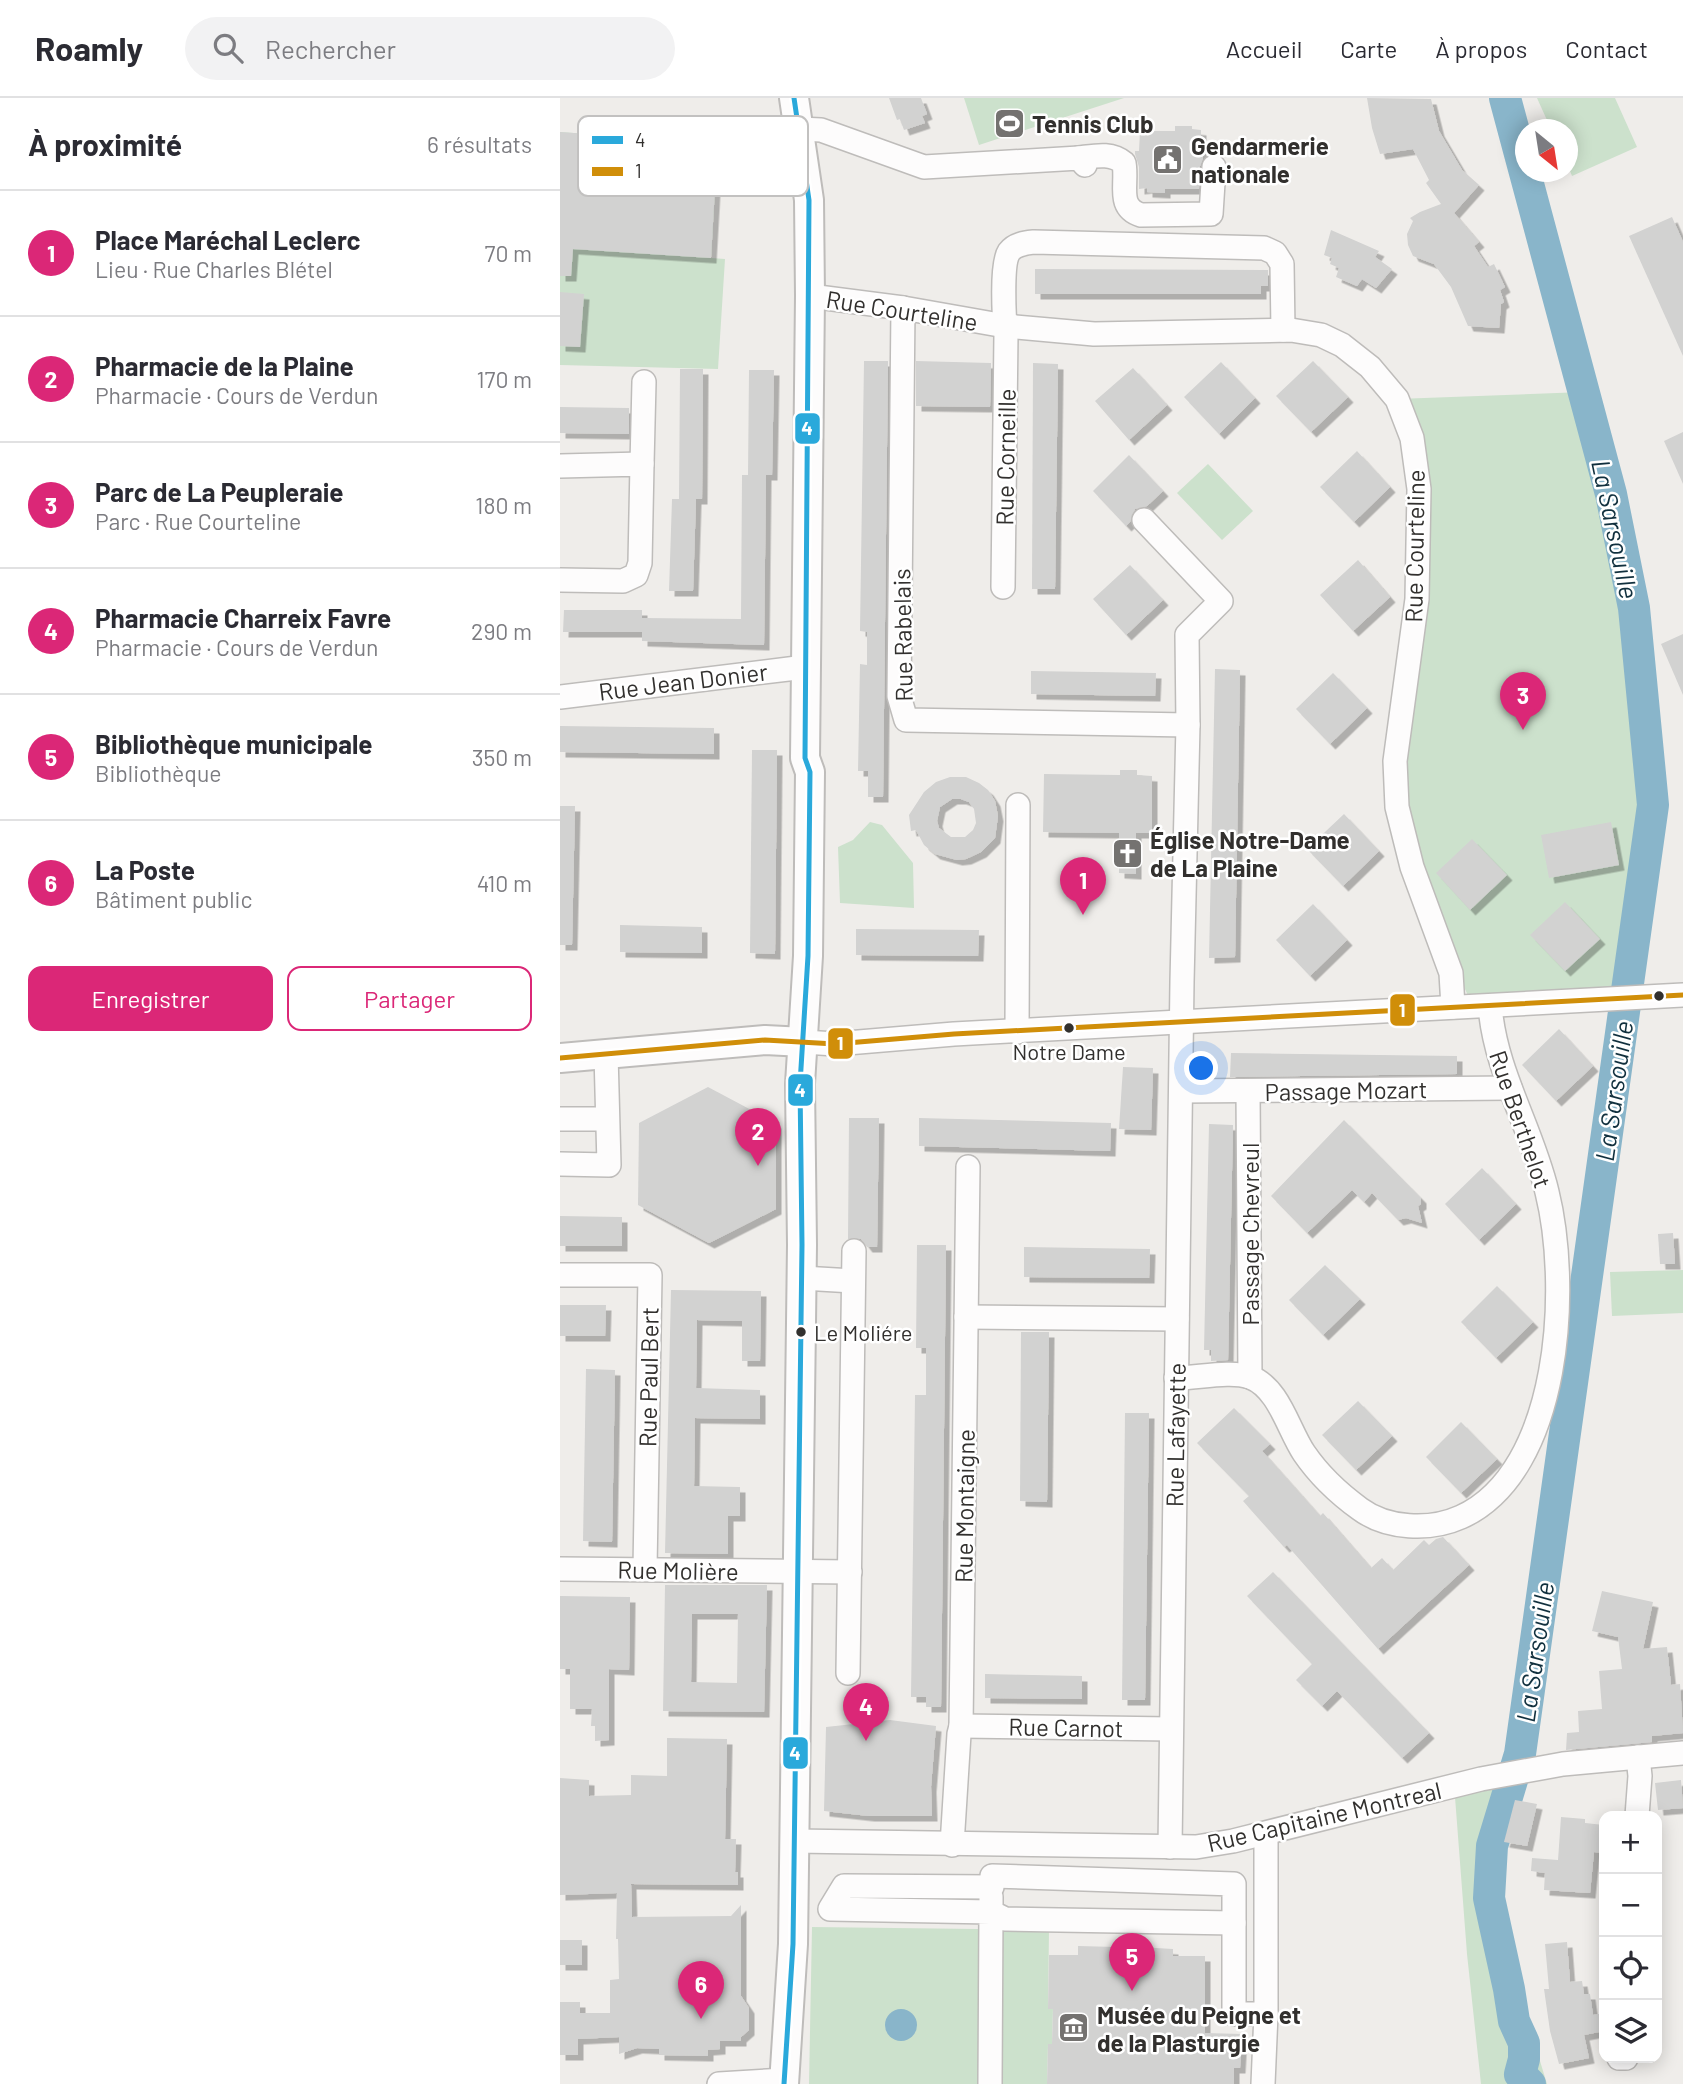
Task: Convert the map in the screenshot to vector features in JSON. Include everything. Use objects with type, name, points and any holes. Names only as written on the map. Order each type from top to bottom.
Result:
[{"type":"main road","points":[[794,98],[797,116]]},
{"type":"main road","points":[[785,2082],[793,1944],[802,1278],[800,1084],[808,956],[810,772],[805,758],[805,667],[810,296],[808,192]]},
{"type":"main road","points":[[560,1058],[765,1040],[804,1042]]},
{"type":"street","points":[[808,129],[821,130],[924,167],[1082,161],[1106,155],[1116,156],[1124,163],[1126,206],[1141,215],[1211,214],[1213,167]]},
{"type":"street","name":"Rue Corneille","points":[[1003,587],[1003,318],[1006,259],[1013,248],[1019,244],[1034,242],[1270,249],[1282,264],[1283,330]]},
{"type":"street","name":"Rue Courteline","points":[[810,296],[903,308],[1005,326],[1094,334],[1283,330],[1321,335],[1342,345],[1370,366],[1397,399],[1412,438],[1419,489],[1417,599],[1395,761],[1397,807],[1412,867],[1451,973],[1453,1007]]},
{"type":"street","name":"Rue Rabelais","points":[[903,308],[899,696],[906,720],[1188,725]]},
{"type":"street","points":[[560,580],[623,581],[636,575],[640,563],[644,382]]},
{"type":"street","points":[[560,466],[642,464]]},
{"type":"street","name":"Rue Lafayette","points":[[1144,520],[1222,601],[1187,635],[1188,725],[1170,1847]]},
{"type":"street","name":"Rue Jean Donier","points":[[560,697],[805,667]]},
{"type":"street","points":[[1017,1032],[1018,804]]},
{"type":"street","points":[[804,1042],[835,1044],[1683,995]]},
{"type":"street","name":"Rue Berthelot","points":[[1250,1377],[1269,1392],[1302,1450],[1327,1481],[1362,1511],[1382,1521],[1424,1526],[1450,1522],[1476,1510],[1495,1495],[1512,1474],[1546,1397],[1553,1361],[1558,1281],[1548,1194],[1536,1150],[1497,1056],[1490,1006]]},
{"type":"street","points":[[560,1164],[608,1165],[606,1055]]},
{"type":"street","name":"Passage Mozart","points":[[1182,1091],[1510,1088]]},
{"type":"street","name":"Passage Chevreul","points":[[1248,1091],[1250,1377]]},
{"type":"street","points":[[560,1119],[607,1119]]},
{"type":"street","name":"Rue Montaigne","points":[[952,1845],[961,1726],[968,1167]]},
{"type":"street","points":[[848,1673],[854,1251]]},
{"type":"street","name":"Rue Paul Bert","points":[[560,1275],[650,1275],[645,1569]]},
{"type":"street","points":[[802,1278],[853,1281]]},
{"type":"street","points":[[966,1317],[1177,1318]]},
{"type":"street","points":[[1176,1378],[1239,1374],[1250,1377]]},
{"type":"street","name":"Rue Molière","points":[[560,1569],[850,1572]]},
{"type":"street","name":"Rue Carnot","points":[[961,1726],[1170,1729]]},
{"type":"street","name":"Rue Capitaine Montreal","points":[[794,1841],[1170,1847],[1218,1844],[1494,1777],[1539,1769],[1683,1753]]},
{"type":"street","points":[[1637,1811],[1639,1757]]},
{"type":"street","points":[[1263,2084],[1266,2014],[1266,1834]]},
{"type":"street","points":[[990,2084],[993,1845]]},
{"type":"street","points":[[1234,1923],[1005,1919],[991,1912],[830,1909],[844,1886],[992,1881],[1234,1884],[1234,1923],[1234,2014],[1266,2014]]},
{"type":"street","points":[[719,2084],[785,2082]]},
{"type":"green space","name":"Tennis Club","points":[[964,98],[1124,98],[979,145]]},
{"type":"green space","points":[[1537,98],[1615,98],[1637,147],[1578,173],[1578,119],[1546,119]]},
{"type":"green space","points":[[560,132],[578,133],[578,196],[715,196],[711,258],[725,259],[718,369],[560,365]]},
{"type":"green space","points":[[1583,392],[1611,494],[1634,608],[1653,805],[1641,893],[1610,999],[1473,1006],[1437,930],[1397,807],[1419,489],[1397,399]]},
{"type":"green space","points":[[1208,464],[1253,511],[1222,540],[1177,493]]},
{"type":"green space","points":[[870,822],[882,825],[913,863],[914,908],[840,903],[838,847],[853,840]]},
{"type":"green space","points":[[1683,1270],[1683,1313],[1612,1316],[1610,1272]]},
{"type":"green space","points":[[1507,1784],[1491,1845],[1498,1923],[1547,2084],[1481,2084],[1467,1954],[1455,1797]]},
{"type":"green space","points":[[812,1927],[1049,1930],[1048,2008],[1053,2009],[1052,2044],[1048,2045],[1047,2084],[809,2084]]},
{"type":"water","points":[[901,2009],[912,2014],[917,2025],[912,2036],[901,2041],[890,2036],[885,2025],[890,2014]]},
{"type":"building","points":[[889,98],[921,98],[927,114],[922,116],[925,123],[904,130]]},
{"type":"building","points":[[1367,98],[1431,99],[1439,131],[1462,170],[1479,185],[1454,213],[1479,242],[1474,246],[1488,267],[1494,264],[1505,287],[1500,290],[1504,302],[1501,304],[1499,328],[1468,326],[1451,287],[1434,264],[1413,256],[1407,234],[1413,221],[1410,218],[1441,204],[1426,183],[1429,180],[1413,149],[1380,154]]},
{"type":"building","name":"Gendarmerie nationale","points":[[1175,126],[1192,126],[1192,129],[1201,130],[1203,158],[1199,189],[1165,189],[1165,193],[1147,192],[1147,188],[1139,189],[1139,167],[1135,151],[1139,151],[1140,131],[1175,131]]},
{"type":"building","points":[[560,132],[578,133],[578,196],[715,196],[711,258],[573,249],[571,276],[560,276]]},
{"type":"building","points":[[1672,217],[1683,242],[1683,356],[1629,236]]},
{"type":"building","points":[[1331,230],[1379,251],[1375,257],[1392,269],[1376,288],[1362,279],[1357,286],[1336,277],[1339,268],[1330,264],[1332,258],[1324,255]]},
{"type":"building","points":[[1035,269],[1268,270],[1268,286],[1261,286],[1261,294],[1035,294]]},
{"type":"building","points":[[560,292],[584,294],[580,347],[560,346]]},
{"type":"building","points":[[864,361],[888,361],[883,797],[868,797],[868,771],[858,771],[860,664],[867,665],[867,632],[860,631]]},
{"type":"building","points":[[916,361],[991,363],[990,407],[916,406]]},
{"type":"building","points":[[1313,361],[1348,397],[1311,432],[1276,396]]},
{"type":"building","points":[[1221,362],[1255,398],[1219,434],[1184,397]]},
{"type":"building","points":[[1033,363],[1058,364],[1055,589],[1032,589]]},
{"type":"building","points":[[1133,368],[1167,405],[1129,440],[1095,401]]},
{"type":"building","points":[[680,369],[703,369],[702,499],[696,499],[693,591],[669,591],[672,499],[679,499]]},
{"type":"building","points":[[749,370],[774,370],[772,475],[766,475],[764,645],[642,641],[642,632],[563,632],[564,610],[642,610],[642,618],[741,619],[742,475],[748,475]]},
{"type":"building","points":[[560,407],[629,408],[629,434],[560,433]]},
{"type":"building","points":[[1683,432],[1683,484],[1664,441]]},
{"type":"building","points":[[1357,451],[1390,487],[1354,522],[1320,487]]},
{"type":"building","points":[[1129,455],[1163,491],[1147,506],[1135,509],[1126,526],[1093,491]]},
{"type":"building","points":[[1358,560],[1390,597],[1353,631],[1320,595]]},
{"type":"building","points":[[1130,565],[1163,600],[1126,635],[1093,599]]},
{"type":"building","points":[[1683,634],[1683,695],[1661,644]]},
{"type":"building","points":[[1215,669],[1240,670],[1235,957],[1209,958]]},
{"type":"building","points":[[1031,671],[1156,673],[1155,696],[1031,694]]},
{"type":"building","points":[[1333,673],[1367,708],[1330,744],[1296,709]]},
{"type":"building","points":[[560,726],[714,728],[714,754],[560,752]]},
{"type":"building","points":[[752,750],[777,750],[775,954],[750,953]]},
{"type":"building","name":"Église Notre-Dame de La Plaine","points":[[1120,770],[1137,770],[1137,775],[1152,776],[1152,833],[1136,833],[1136,874],[1119,873],[1119,833],[1043,832],[1044,774],[1120,775]]},
{"type":"building","points":[[950,777],[966,777],[988,790],[995,801],[998,816],[995,838],[981,852],[957,860],[935,854],[924,845],[916,830],[911,831],[909,815],[924,792],[936,782]],"holes":[[[952,799],[969,802],[974,809],[976,823],[965,837],[951,837],[939,828],[937,821],[940,807]]]},
{"type":"building","points":[[560,806],[575,806],[572,945],[560,945]]},
{"type":"building","points":[[1344,814],[1379,851],[1343,886],[1307,849]]},
{"type":"building","points":[[1611,822],[1619,865],[1549,878],[1541,835]]},
{"type":"building","points":[[1472,839],[1507,875],[1470,910],[1436,873]]},
{"type":"building","points":[[1565,902],[1600,939],[1565,971],[1530,935]]},
{"type":"building","points":[[1313,904],[1347,940],[1310,976],[1276,940]]},
{"type":"building","points":[[620,925],[702,927],[702,953],[620,952]]},
{"type":"building","points":[[856,929],[979,930],[978,956],[856,955]]},
{"type":"building","points":[[1559,1029],[1593,1066],[1556,1101],[1522,1065]]},
{"type":"building","points":[[1231,1053],[1457,1056],[1457,1074],[1230,1077]]},
{"type":"building","points":[[1123,1067],[1153,1068],[1151,1130],[1119,1129]]},
{"type":"building","points":[[708,1087],[776,1123],[776,1209],[709,1243],[638,1205],[639,1123]]},
{"type":"building","points":[[849,1118],[879,1118],[877,1247],[867,1247],[861,1239],[848,1239]]},
{"type":"building","points":[[919,1118],[1111,1123],[1110,1151],[919,1146]]},
{"type":"building","points":[[1344,1120],[1421,1198],[1421,1204],[1418,1206],[1422,1223],[1406,1218],[1398,1220],[1372,1193],[1364,1202],[1352,1190],[1307,1233],[1271,1196]]},
{"type":"building","points":[[1209,1124],[1233,1125],[1228,1360],[1211,1361],[1211,1350],[1204,1350]]},
{"type":"building","points":[[1482,1168],[1516,1204],[1479,1240],[1445,1204]]},
{"type":"building","points":[[560,1216],[622,1217],[622,1246],[560,1246]]},
{"type":"building","points":[[1673,1233],[1675,1264],[1660,1264],[1658,1234]]},
{"type":"building","points":[[917,1245],[946,1245],[941,1707],[926,1707],[926,1697],[911,1697],[915,1395],[926,1395],[926,1348],[916,1348]]},
{"type":"building","points":[[1024,1247],[1150,1249],[1149,1278],[1024,1277]]},
{"type":"building","points":[[1325,1265],[1360,1299],[1323,1335],[1289,1300]]},
{"type":"building","points":[[1497,1286],[1533,1322],[1496,1358],[1461,1322]]},
{"type":"building","points":[[671,1290],[761,1291],[760,1361],[742,1361],[742,1321],[697,1320],[696,1388],[760,1390],[760,1419],[695,1418],[694,1486],[740,1487],[740,1516],[728,1516],[728,1554],[665,1553]]},
{"type":"building","points":[[560,1305],[606,1305],[605,1336],[560,1336]]},
{"type":"building","points":[[1021,1332],[1049,1332],[1047,1502],[1020,1501]]},
{"type":"building","points":[[586,1369],[615,1370],[612,1542],[583,1541]]},
{"type":"building","points":[[1358,1401],[1392,1436],[1356,1470],[1322,1435]]},
{"type":"building","points":[[1234,1408],[1270,1444],[1262,1451],[1320,1516],[1323,1513],[1371,1568],[1382,1558],[1393,1570],[1424,1540],[1429,1545],[1443,1537],[1469,1565],[1378,1649],[1287,1545],[1284,1547],[1243,1501],[1249,1496],[1197,1443]]},
{"type":"building","points":[[1125,1413],[1149,1413],[1145,1700],[1122,1700]]},
{"type":"building","points":[[1461,1422],[1497,1459],[1461,1493],[1426,1457]]},
{"type":"building","points":[[1273,1572],[1429,1733],[1402,1758],[1337,1691],[1322,1706],[1296,1680],[1312,1664],[1247,1596]]},
{"type":"building","points":[[665,1585],[767,1585],[764,1712],[663,1711]],"holes":[[[692,1614],[738,1614],[737,1683],[691,1682]]]},
{"type":"building","points":[[1602,1591],[1653,1602],[1643,1649],[1667,1647],[1671,1685],[1680,1684],[1683,1733],[1652,1736],[1652,1742],[1566,1750],[1567,1733],[1579,1732],[1578,1711],[1602,1709],[1599,1671],[1622,1669],[1618,1637],[1592,1631]]},
{"type":"building","points":[[560,1596],[630,1597],[629,1670],[609,1669],[609,1740],[595,1741],[595,1726],[591,1726],[592,1709],[570,1709],[570,1669],[560,1669]]},
{"type":"building","points":[[985,1674],[1082,1676],[1082,1699],[985,1698]]},
{"type":"building","points":[[890,1720],[936,1726],[931,1787],[932,1816],[869,1816],[824,1811],[826,1727]]},
{"type":"building","points":[[667,1738],[727,1739],[725,1839],[736,1839],[735,1872],[738,1872],[738,1885],[631,1884],[632,1917],[731,1916],[741,1905],[741,1996],[749,2008],[749,2030],[741,2037],[741,2041],[720,2041],[720,2049],[708,2050],[708,2056],[659,2055],[659,2049],[637,2048],[619,2054],[619,2037],[578,2039],[578,2055],[560,2055],[560,2002],[580,2002],[580,2013],[610,2013],[610,1980],[619,1979],[617,1893],[560,1895],[560,1778],[589,1780],[589,1796],[631,1795],[631,1775],[667,1776]]},
{"type":"building","points":[[1681,1780],[1683,1808],[1658,1810],[1655,1783]]},
{"type":"building","points":[[1515,1800],[1537,1804],[1527,1846],[1504,1842]]},
{"type":"building","points":[[1561,1817],[1585,1819],[1585,1823],[1599,1824],[1599,1852],[1594,1852],[1590,1893],[1544,1890],[1545,1873],[1531,1871],[1532,1858],[1558,1860]]},
{"type":"building","points":[[560,1940],[582,1940],[582,1965],[560,1965]]},
{"type":"building","points":[[1567,1942],[1570,1982],[1582,1981],[1584,1994],[1590,1994],[1593,2015],[1599,2014],[1599,2032],[1584,2035],[1589,2058],[1559,2064],[1550,2031],[1544,1989],[1549,1989],[1545,1944]]},
{"type":"building","points":[[1078,1946],[1173,1949],[1173,1956],[1205,1956],[1205,2033],[1242,2034],[1240,2068],[1234,2068],[1234,2084],[1047,2084],[1048,2044],[1052,2044],[1053,2009],[1048,2009],[1049,1955],[1078,1955]]},
{"type":"waterway","name":"La Sarsouille","points":[[1505,98],[1611,494],[1634,608],[1653,805],[1520,1754],[1492,1846],[1489,1898],[1514,2021],[1524,2043],[1520,2074],[1530,2084]]},
{"type":"transit line","name":"4","points":[[794,98],[797,116]]},
{"type":"transit line","name":"4","points":[[784,2084],[793,1944],[802,1245],[800,1084],[808,956],[810,772],[805,758],[808,193]]},
{"type":"transit line","name":"1","points":[[560,1058],[765,1040],[835,1044],[954,1034],[1683,995]]},
{"type":"place","name":"Tennis Club","points":[[1009,123]]},
{"type":"place","name":"Gendarmerie nationale","points":[[1168,159]]},
{"type":"place","name":"Parc de La Peupleraie","points":[[1523,730]]},
{"type":"place","name":"Église Notre-Dame de La Plaine","points":[[1127,853]]},
{"type":"place","name":"Place Maréchal Leclerc","points":[[1083,915]]},
{"type":"place","name":"Notre Dame","points":[[1069,1028]]},
{"type":"place","name":"Pharmacie de la Plaine","points":[[758,1166]]},
{"type":"place","name":"Le Moliére","points":[[801,1332]]},
{"type":"place","name":"Pharmacie Charreix Favre","points":[[866,1741]]},
{"type":"place","name":"Bibliothèque municipale","points":[[1132,1991]]},
{"type":"place","name":"La Poste","points":[[701,2019]]},
{"type":"place","name":"Musée du Peigne et de la Plasturgie","points":[[1074,2028]]}]
